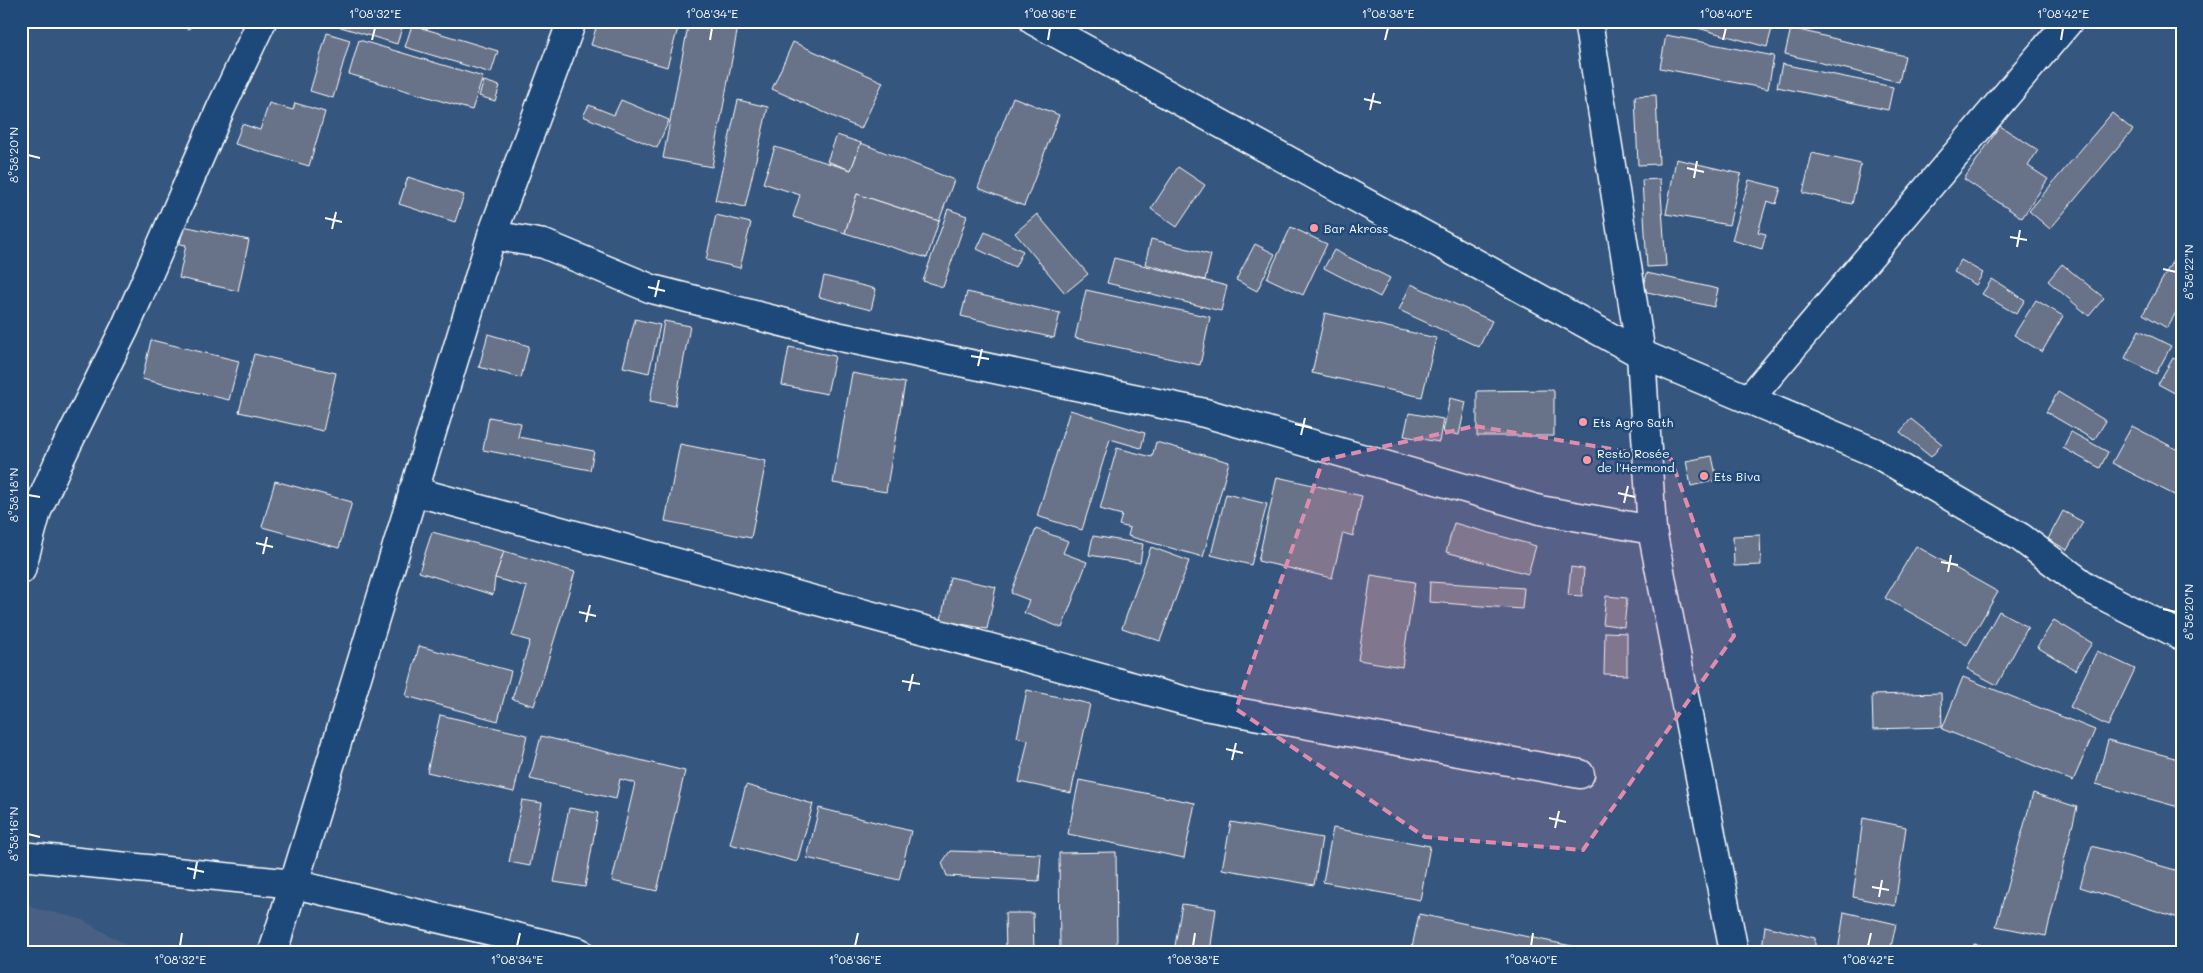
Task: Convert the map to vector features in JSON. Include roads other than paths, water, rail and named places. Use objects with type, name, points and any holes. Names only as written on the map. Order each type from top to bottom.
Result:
[{"type":"street","points":[[21,570],[37,511],[59,461],[125,328],[221,108],[262,21]]},
{"type":"street","points":[[273,952],[492,235],[572,21]]},
{"type":"street","points":[[1034,21],[1641,354],[1874,452],[2020,537],[2088,588],[2182,636]]},
{"type":"street","points":[[1588,21],[1641,354],[1652,530],[1734,952]]},
{"type":"street","points":[[1749,400],[2069,21]]},
{"type":"street","points":[[492,235],[544,244],[652,289],[671,294],[841,337],[1205,413],[1540,510],[1652,530]]},
{"type":"street","points":[[414,491],[1204,706],[1580,774]]},
{"type":"street","points":[[21,856],[294,884],[580,952]]},
{"type":"place","name":"Bar Akross","points":[[1314,228]]},
{"type":"place","name":"Ets Agro Sath","points":[[1583,422]]},
{"type":"place","name":"Resto Rosée de l'Hermond","points":[[1587,460]]},
{"type":"place","name":"Ets Biva","points":[[1704,476]]}]
